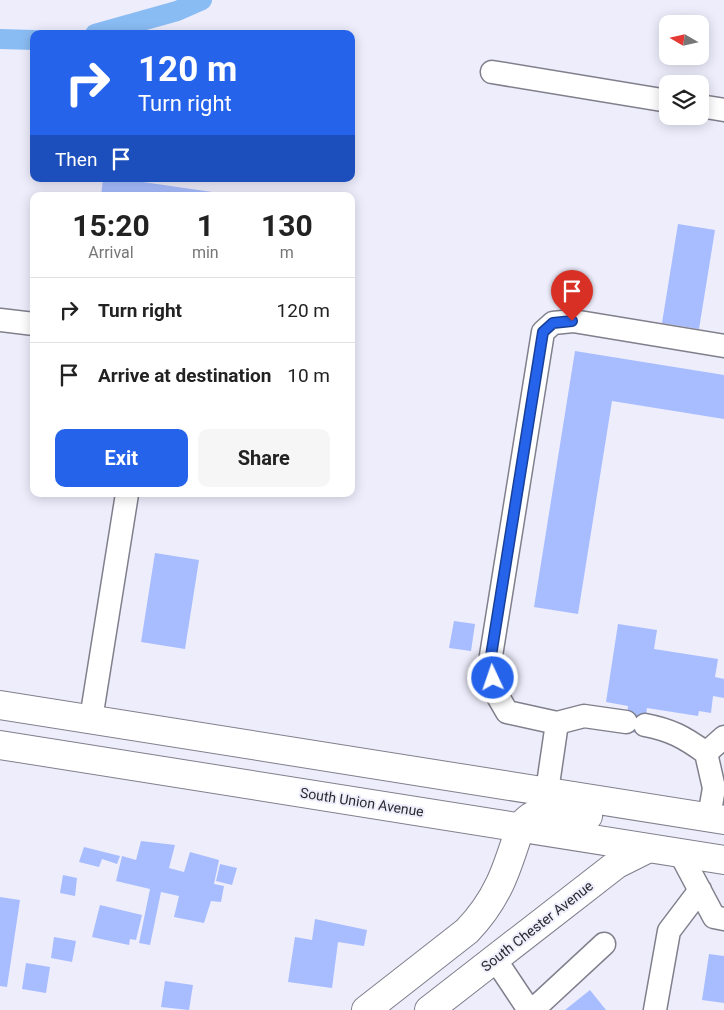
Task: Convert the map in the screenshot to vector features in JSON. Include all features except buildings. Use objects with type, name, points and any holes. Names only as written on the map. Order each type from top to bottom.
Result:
[{"type":"main road","points":[[0,705],[717,819]]},
{"type":"main road","points":[[0,728],[76,741],[89,738],[122,724]]},
{"type":"main road","name":"South Union Avenue","points":[[0,745],[724,860]]},
{"type":"main road","points":[[366,1010],[467,931],[476,921],[497,893],[520,828],[532,814],[552,811],[629,822],[673,824],[717,819]]},
{"type":"main road","name":"South Chester Avenue","points":[[429,1010],[617,864],[649,848]]},
{"type":"lane","points":[[492,72],[659,100]]},
{"type":"lane","points":[[709,108],[724,110]]},
{"type":"lane","points":[[0,320],[30,324]]},
{"type":"lane","points":[[717,819],[714,788],[706,753],[686,738],[667,729],[584,716],[556,722],[507,712],[496,693],[490,662],[543,332],[553,323],[572,321],[724,346]]},
{"type":"lane","points":[[91,719],[127,497]]},
{"type":"lane","points":[[547,791],[556,722]]},
{"type":"lane","points":[[706,753],[724,737]]},
{"type":"lane","points":[[680,853],[714,917],[724,919]]},
{"type":"lane","points":[[655,1010],[668,931],[700,890]]},
{"type":"lane","points":[[495,959],[525,1004],[536,1007],[604,944]]},
{"type":"waterway","points":[[109,30],[177,11],[202,0]]},
{"type":"waterway","points":[[0,39],[30,40]]},
{"type":"route","points":[[493,678],[490,662],[543,332],[553,323],[572,321]]}]
